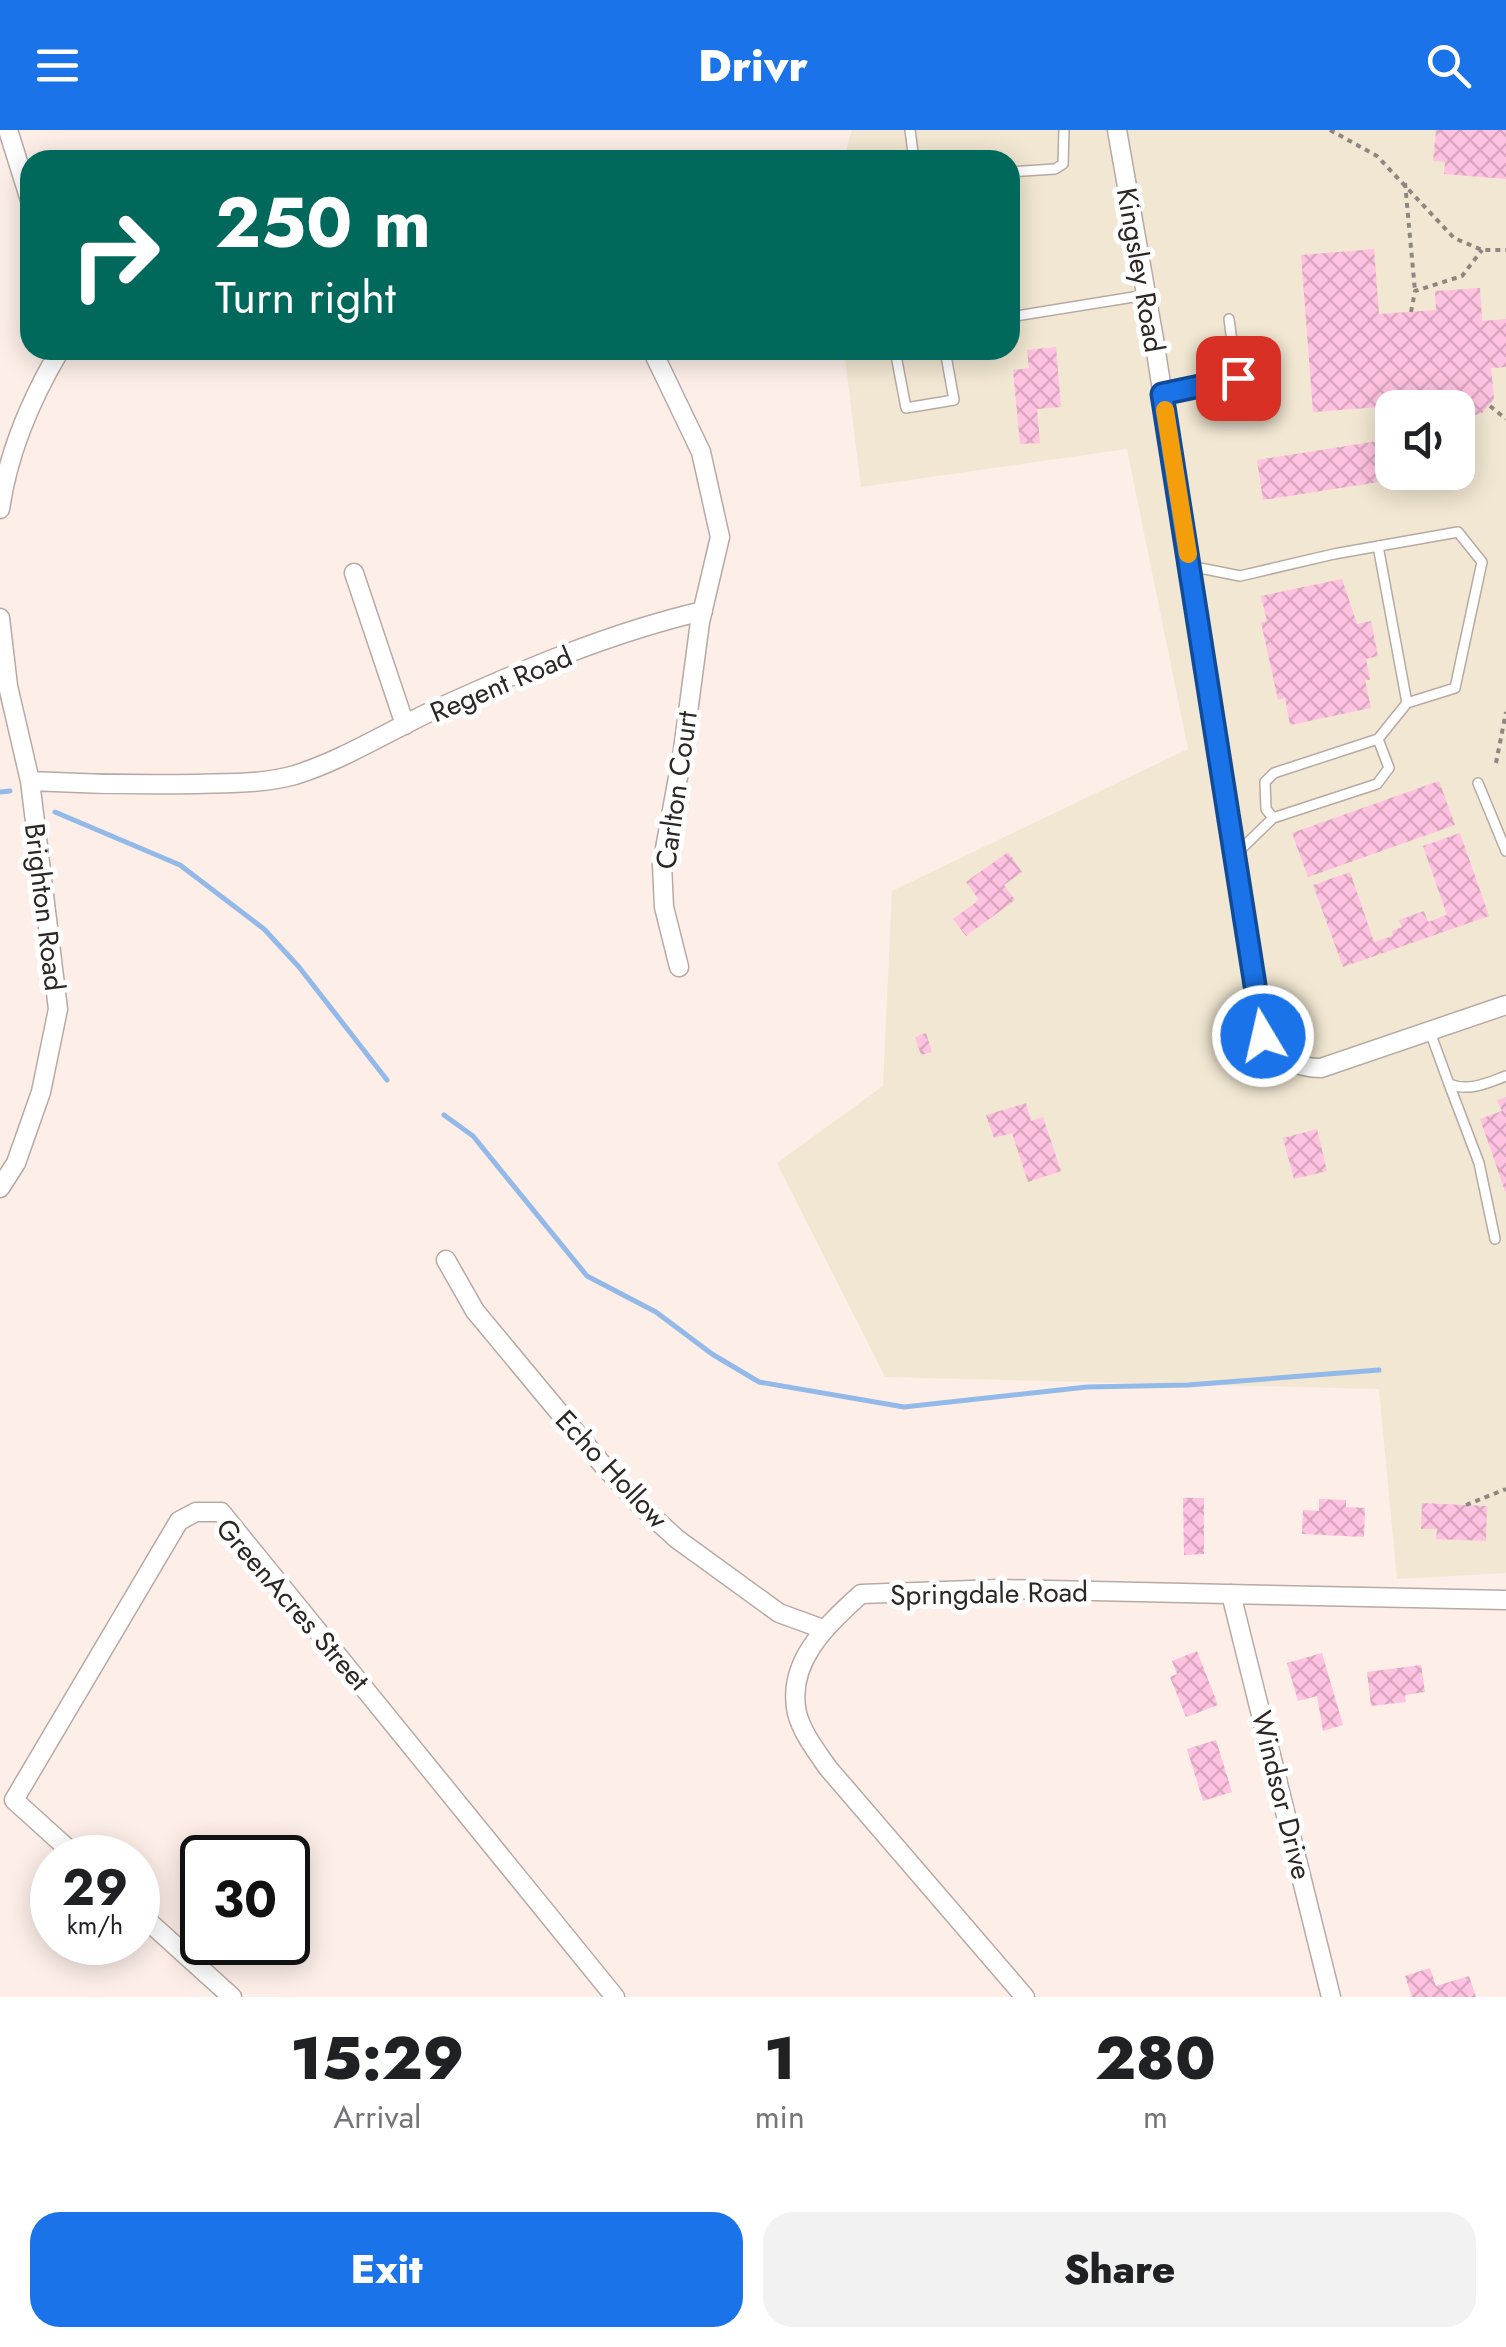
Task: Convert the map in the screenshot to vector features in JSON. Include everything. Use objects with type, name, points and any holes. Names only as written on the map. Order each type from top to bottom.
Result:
[{"type":"street","points":[[8,130],[20,168]]},
{"type":"street","name":"Kingsley Road","points":[[1117,130],[1263,1036],[1299,1068],[1321,1068],[1506,1005]]},
{"type":"street","points":[[0,509],[4,480],[36,391],[54,360]]},
{"type":"street","points":[[657,360],[700,452],[720,537],[703,611]]},
{"type":"street","points":[[354,573],[405,725]]},
{"type":"street","name":"Regent Road","points":[[30,781],[116,786],[251,783],[295,774],[431,711],[588,648],[660,621],[703,611]]},
{"type":"street","name":"Carlton Court","points":[[679,967],[664,908],[662,865],[703,611]]},
{"type":"street","name":"Brighton Road","points":[[0,618],[8,686],[30,781],[58,1009],[42,1092],[16,1163],[0,1188]]},
{"type":"street","name":"Echo Hollow","points":[[446,1260],[475,1311],[643,1508],[677,1539],[778,1614],[824,1628]]},
{"type":"street","name":"GreenAcres Street","points":[[53,1835],[14,1800],[179,1521],[196,1512],[221,1512],[615,1997]]},
{"type":"street","name":"Springdale Road","points":[[1025,1997],[828,1768],[797,1713],[798,1670],[824,1628],[861,1594],[999,1590],[1506,1600]]},
{"type":"street","name":"Windsor Drive","points":[[1231,1594],[1331,1997]]},
{"type":"street","points":[[160,1932],[232,1997]]},
{"type":"lane","points":[[1020,172],[1055,170],[1063,164],[1064,130]]},
{"type":"lane","points":[[1020,314],[1146,295]]},
{"type":"lane","points":[[1162,394],[1238,378],[1229,320]]},
{"type":"lane","points":[[897,360],[906,408],[954,400],[947,360]]},
{"type":"lane","points":[[1190,566],[1240,576],[1458,532],[1482,562],[1454,688],[1407,703],[1378,739],[1274,773],[1265,782],[1266,809],[1273,818]]},
{"type":"lane","points":[[1378,546],[1407,703]]},
{"type":"lane","points":[[1235,856],[1273,818],[1378,784],[1389,768],[1378,739]]},
{"type":"lane","points":[[1478,782],[1506,851]]},
{"type":"lane","points":[[1430,1032],[1478,1163],[1495,1239]]},
{"type":"lane","points":[[1449,1084],[1460,1089],[1506,1076]]},
{"type":"path","points":[[1330,130],[1378,156],[1454,238],[1482,250],[1506,250]]},
{"type":"path","points":[[1405,184],[1415,291],[1411,312]]},
{"type":"path","points":[[1415,291],[1462,276],[1482,250]]},
{"type":"path","points":[[1490,406],[1506,419]]},
{"type":"path","points":[[1496,763],[1506,712]]},
{"type":"path","points":[[1466,1505],[1506,1488]]},
{"type":"shaded area","points":[[852,130],[1506,130],[1506,1573],[1397,1579],[1379,1389],[885,1377],[777,1163],[883,1086],[892,891],[1188,749],[1127,449],[861,487],[845,360],[1020,360],[1020,150],[846,150]]},
{"type":"building","points":[[1436,130],[1506,130],[1506,179],[1444,174],[1445,162],[1433,161]]},
{"type":"building","points":[[1374,249],[1379,314],[1436,310],[1435,291],[1480,288],[1482,321],[1506,319],[1506,367],[1491,368],[1494,399],[1475,415],[1475,390],[1375,390],[1375,407],[1313,412],[1301,255]]},
{"type":"building","points":[[1056,347],[1061,407],[1037,409],[1040,443],[1020,444],[1013,370],[1029,368],[1027,350]]},
{"type":"building","points":[[1375,441],[1375,483],[1263,500],[1257,460]]},
{"type":"building","points":[[1342,579],[1357,624],[1371,621],[1378,656],[1366,659],[1370,680],[1365,680],[1371,708],[1290,725],[1285,698],[1278,700],[1261,622],[1267,621],[1261,596]]},
{"type":"building","points":[[1439,781],[1455,825],[1308,877],[1292,833]]},
{"type":"building","points":[[1460,833],[1489,916],[1343,967],[1313,885],[1350,872],[1374,942],[1393,936],[1392,931],[1402,927],[1399,920],[1424,911],[1428,922],[1447,915],[1423,846]]},
{"type":"building","points":[[1008,852],[1022,872],[1004,885],[1015,900],[966,936],[953,919],[979,900],[966,882]]},
{"type":"building","points":[[926,1033],[932,1052],[921,1055],[915,1037]]},
{"type":"building","points":[[1506,1097],[1505,1191],[1480,1119],[1502,1111],[1497,1100]]},
{"type":"building","points":[[1026,1103],[1031,1121],[1043,1117],[1061,1171],[1028,1182],[1012,1133],[994,1138],[986,1115]]},
{"type":"building","points":[[1317,1129],[1327,1171],[1294,1179],[1283,1138]]},
{"type":"building","points":[[1183,1498],[1204,1498],[1204,1554],[1184,1555]]},
{"type":"building","points":[[1319,1499],[1346,1500],[1346,1507],[1365,1508],[1364,1537],[1302,1534],[1303,1510],[1319,1511]]},
{"type":"building","points":[[1422,1503],[1487,1506],[1486,1541],[1436,1539],[1437,1529],[1421,1529]]},
{"type":"building","points":[[1197,1651],[1218,1705],[1186,1717],[1170,1677],[1177,1674],[1172,1661]]},
{"type":"building","points":[[1322,1653],[1343,1725],[1323,1731],[1317,1696],[1298,1701],[1287,1663]]},
{"type":"building","points":[[1421,1665],[1425,1692],[1405,1695],[1406,1702],[1371,1706],[1367,1672]]},
{"type":"building","points":[[1216,1740],[1232,1792],[1203,1801],[1187,1749]]},
{"type":"building","points":[[1430,1968],[1436,1986],[1469,1976],[1476,1997],[1412,1997],[1405,1976]]},
{"type":"waterway","points":[[0,792],[10,791]]},
{"type":"waterway","points":[[55,812],[180,865],[264,929],[299,967],[387,1080]]},
{"type":"waterway","points":[[444,1115],[473,1136],[587,1276],[656,1312],[712,1354],[759,1382],[904,1407],[1087,1387],[1188,1385],[1379,1370]]},
{"type":"slow traffic","points":[[1165,410],[1188,554]]},
{"type":"route","points":[[1238,378],[1162,394],[1263,1036]]}]
